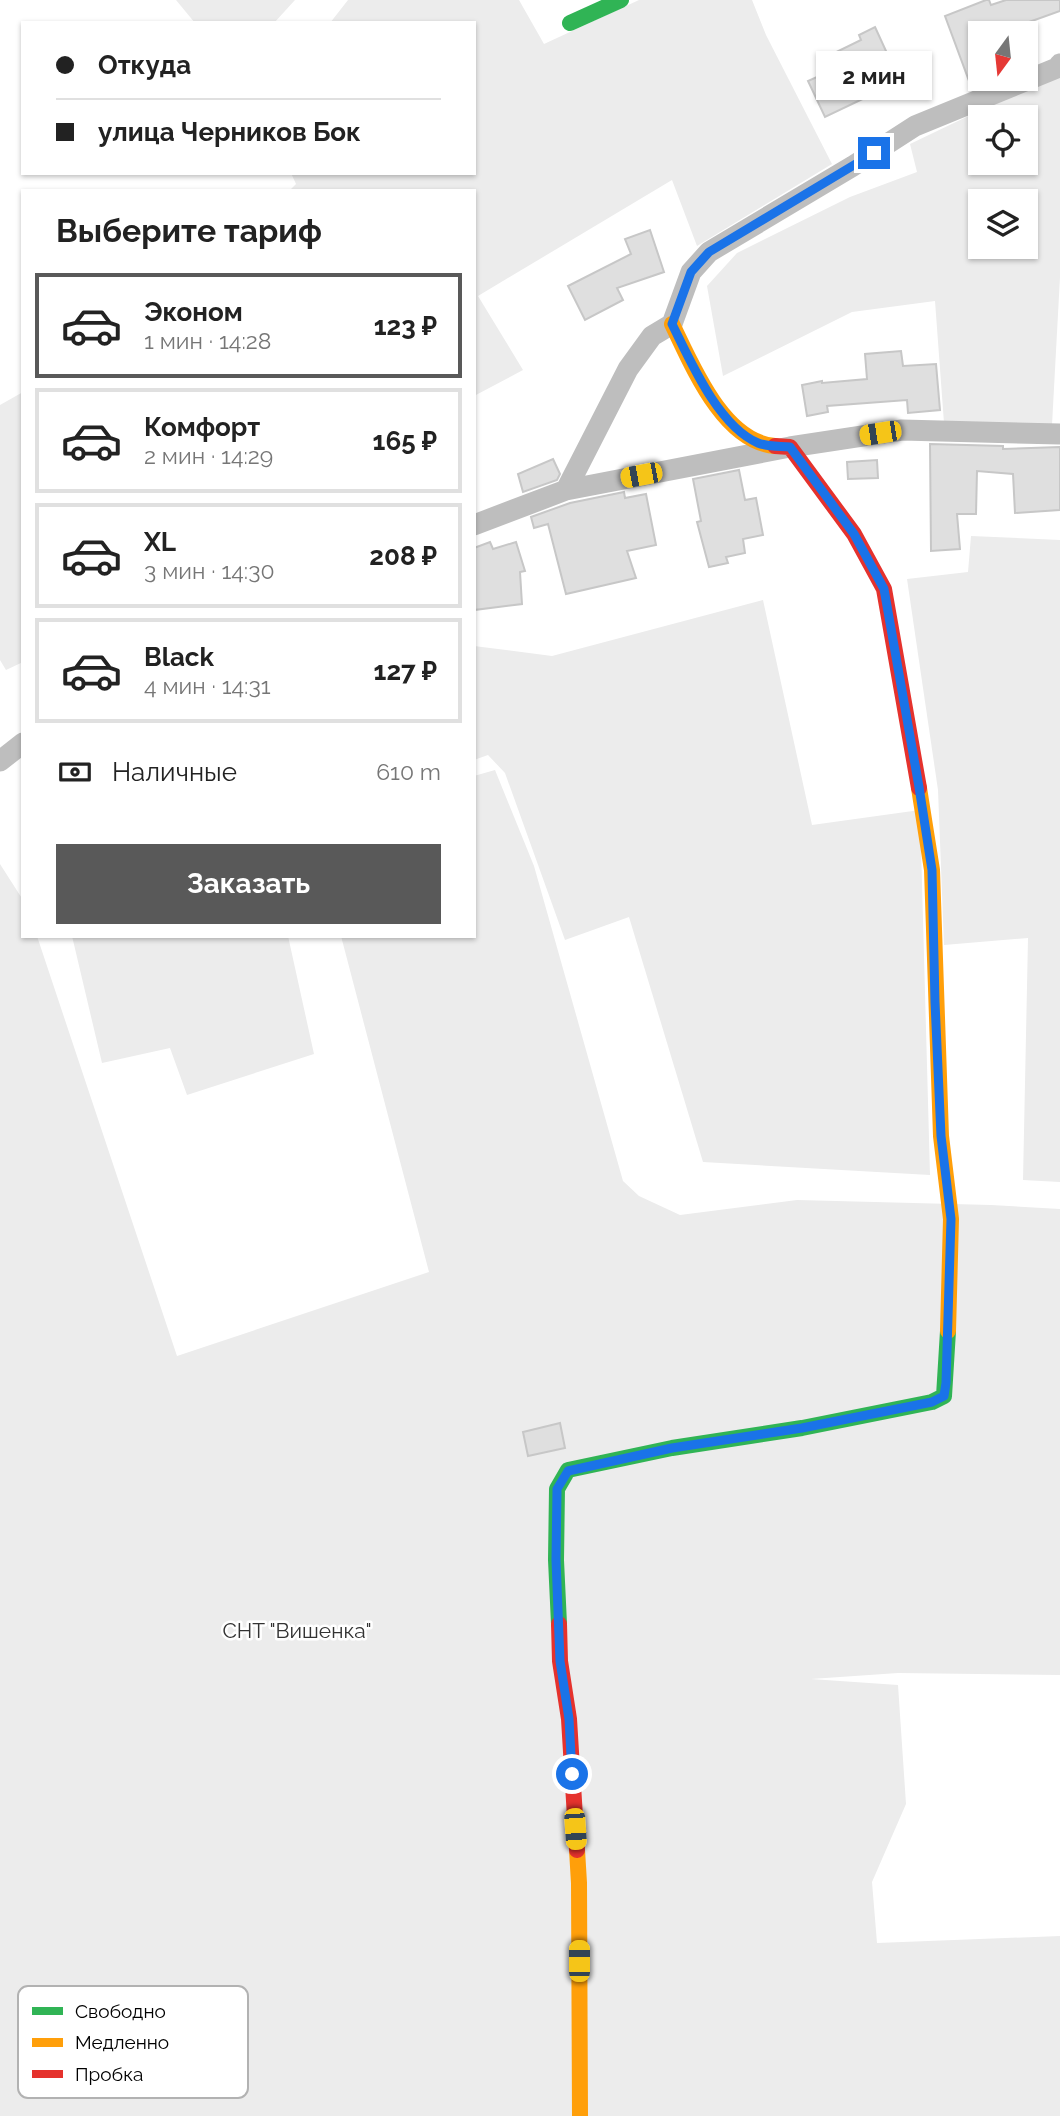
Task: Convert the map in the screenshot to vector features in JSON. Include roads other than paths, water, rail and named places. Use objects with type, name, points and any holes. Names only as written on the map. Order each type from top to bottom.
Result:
[{"type":"street","points":[[570,23],[621,0]]},
{"type":"street","points":[[566,489],[628,369],[652,336],[672,324],[691,272],[709,252],[915,126],[1057,68],[1060,64]]},
{"type":"street","points":[[672,324],[719,408],[734,425],[758,443],[790,447]]},
{"type":"street","points":[[476,524],[566,489],[902,429],[1060,434]]},
{"type":"street","points":[[580,2116],[579,1883],[569,1719],[560,1661],[556,1560],[557,1489],[568,1471],[672,1448],[802,1428],[932,1402],[944,1396],[946,1383],[951,1219],[941,1136],[932,870],[919,787],[884,589],[854,534],[790,447]]},
{"type":"street","points":[[0,761],[21,745]]},
{"type":"park label","name":"СНТ \"Вишенка\"","points":[[297,1631]]}]
